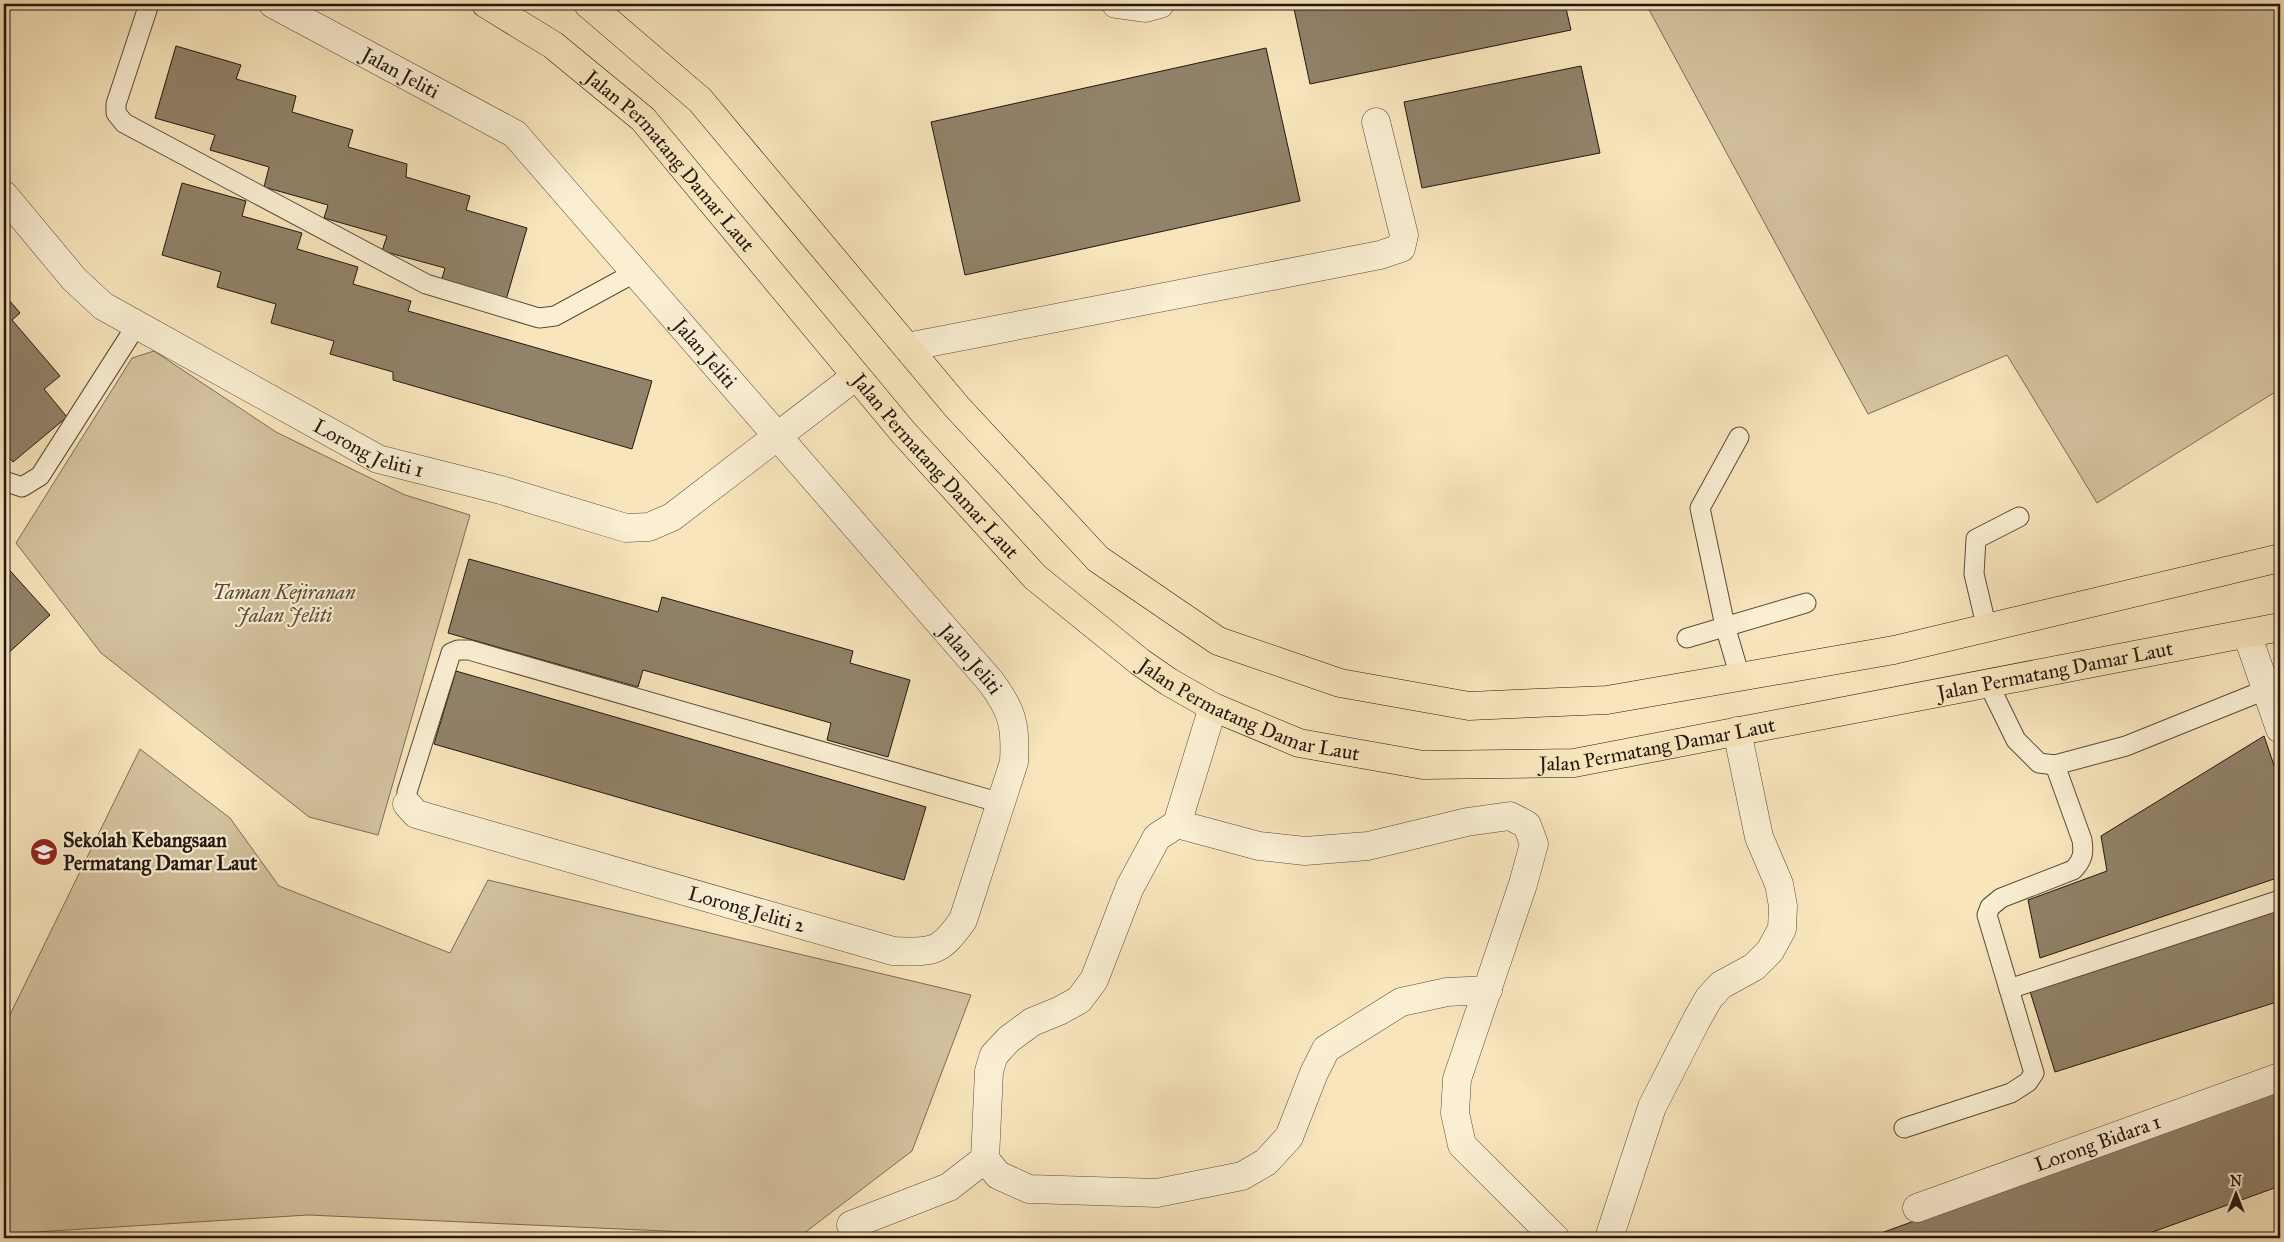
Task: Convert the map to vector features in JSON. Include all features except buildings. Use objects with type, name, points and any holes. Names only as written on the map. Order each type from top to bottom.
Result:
[{"type":"highway","name":"Jalan Permatang Damar Laut","points":[[486,4],[553,45],[644,119],[903,432],[1035,577],[1140,662],[1213,707],[1299,743],[1423,766],[1574,762],[2280,627]]},
{"type":"highway","points":[[588,4],[700,100],[957,407],[1098,559],[1218,641],[1340,683],[1470,706],[1607,700],[1894,650],[2280,558]]},
{"type":"street","name":"Jalan Jeliti","points":[[273,4],[515,134],[778,435],[1002,697],[1010,713],[1015,738],[1014,762],[1001,803]]},
{"type":"street","points":[[1116,4],[1152,6]]},
{"type":"street","points":[[907,347],[1380,255],[1400,248],[1404,235],[1376,122]]},
{"type":"street","name":"Lorong Jeliti 1","points":[[4,195],[74,280],[103,306],[378,459],[502,490],[626,528],[649,528],[672,518],[856,376]]},
{"type":"street","points":[[2247,634],[2280,729]]},
{"type":"street","points":[[1213,707],[1177,824],[1157,837],[1130,887],[1094,980],[1079,1000],[1032,1022],[1009,1039],[994,1055],[989,1071],[985,1159],[998,1175],[1029,1189],[1157,1193],[1242,1176],[1266,1162],[1289,1137],[1326,1049],[1401,1002],[1447,992],[1488,990]]},
{"type":"street","points":[[1609,1238],[1652,1107],[1696,1021],[1709,998],[1721,985],[1754,967],[1770,951],[1782,930],[1784,906],[1779,884],[1759,837],[1737,731]]},
{"type":"street","name":"Lorong Jeliti 2","points":[[407,804],[416,814],[893,951],[916,952],[933,950],[948,942],[963,920],[1001,803]]},
{"type":"street","points":[[1177,824],[1258,846],[1305,851],[1368,846],[1467,822],[1510,816],[1527,825],[1534,844],[1523,884],[1457,1079],[1455,1113],[1462,1145],[1555,1238]]},
{"type":"street","name":"Lorong Bidara 1","points":[[1917,1208],[2280,1077]]},
{"type":"street","points":[[852,1225],[949,1187],[985,1159]]},
{"type":"lane","points":[[149,4],[116,104],[116,113],[124,122],[426,284],[539,318],[555,316],[636,272]]},
{"type":"lane","points":[[4,481],[22,487],[40,476],[136,326]]},
{"type":"lane","points":[[1739,437],[1700,508],[1725,626],[1740,677]]},
{"type":"lane","points":[[1987,628],[1974,574],[1976,539],[2019,518]]},
{"type":"lane","points":[[1687,638],[1806,603]]},
{"type":"lane","points":[[407,804],[407,792],[451,653],[458,650],[468,650],[1001,803]]},
{"type":"lane","points":[[1988,683],[2016,740],[2039,763],[2055,766],[2126,746],[2265,690]]},
{"type":"lane","points":[[1904,1128],[2011,1094],[2028,1082],[2034,1073],[1987,915],[1990,907],[2001,898],[2073,870],[2082,862],[2084,851],[2082,840],[2055,766]]},
{"type":"lane","points":[[2009,989],[2280,900]]},
{"type":"green space","points":[[1646,4],[2280,4],[2280,389],[2097,503],[2007,355],[1868,414]]},
{"type":"green space","name":"Taman Kejiranan Jalan Jeliti","points":[[154,351],[276,432],[405,495],[470,515],[378,835],[309,817],[101,653],[16,543],[132,358]]},
{"type":"green space","points":[[140,749],[230,818],[279,886],[450,953],[488,880],[971,995],[912,1151],[799,1237],[308,1215],[4,1234],[4,1027]]},
{"type":"place","name":"Sekolah Kebangsaan Permatang Damar Laut","points":[[44,852]]}]
